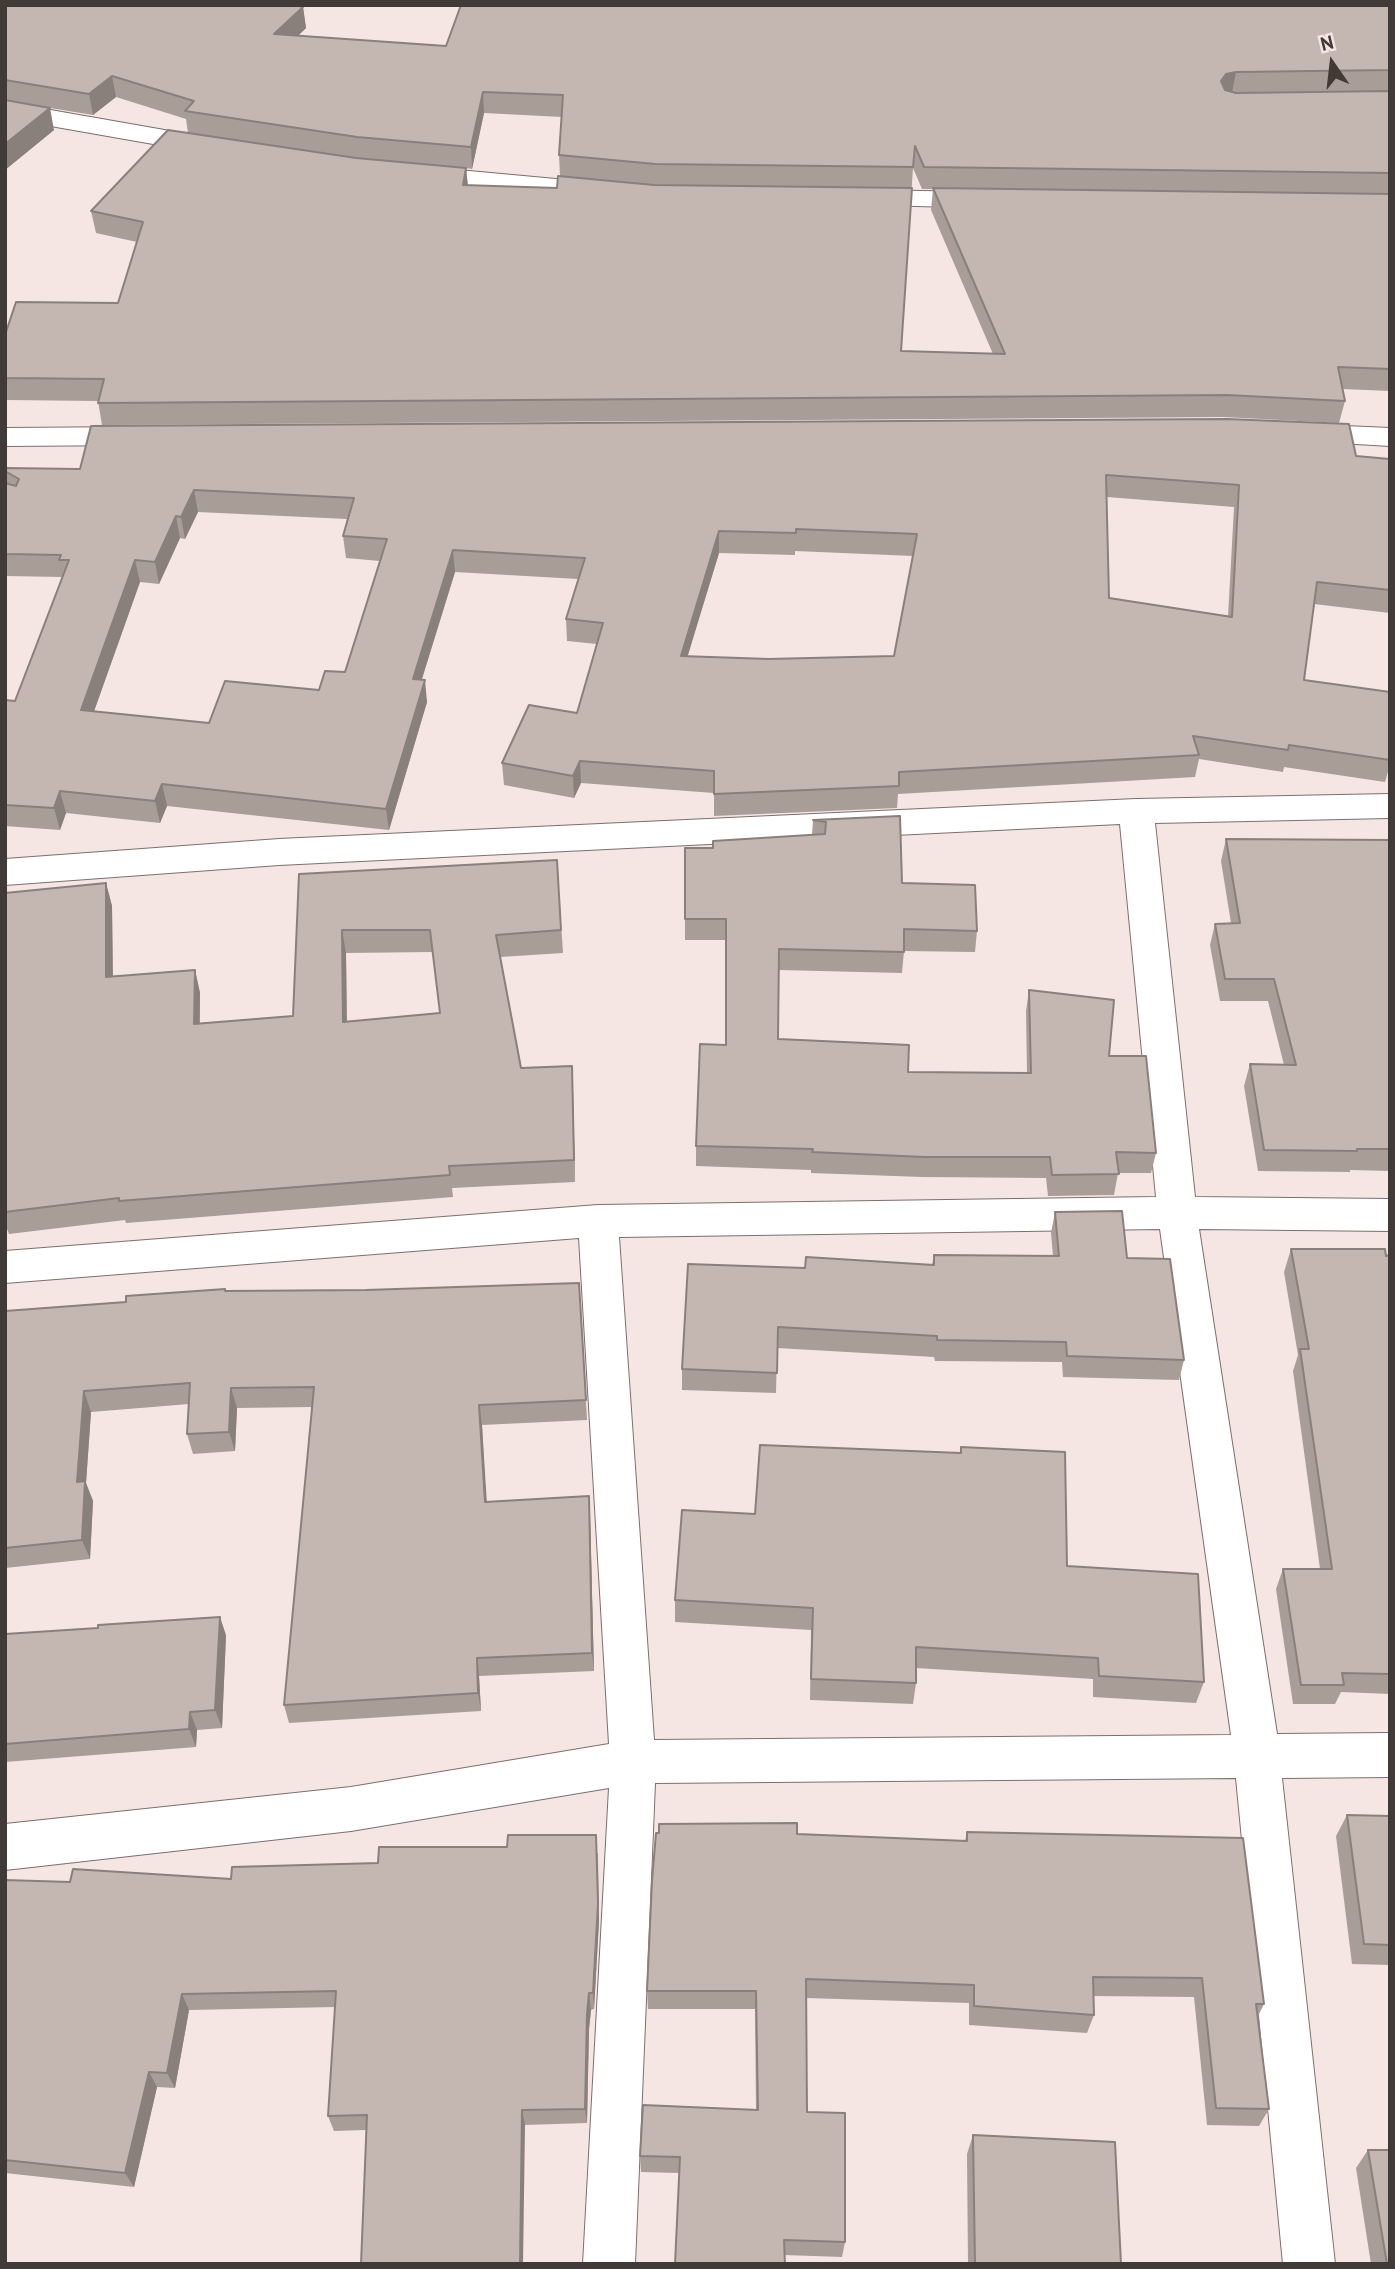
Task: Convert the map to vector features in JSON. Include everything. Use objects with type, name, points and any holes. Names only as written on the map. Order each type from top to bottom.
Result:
[{"type":"street","points":[[5,110],[235,150]]},
{"type":"street","points":[[386,171],[641,194]]},
{"type":"street","points":[[835,198],[1015,200]]},
{"type":"street","points":[[1265,431],[1390,437]]},
{"type":"street","points":[[5,437],[174,436]]},
{"type":"street","points":[[5,872],[279,852],[1136,811],[1390,806]]},
{"type":"street","points":[[1136,811],[1177,1213],[1257,1755],[1309,2264]]},
{"type":"street","points":[[5,1267],[598,1221],[1177,1213],[1390,1215]]},
{"type":"street","points":[[598,1221],[633,1762],[609,2264]]},
{"type":"street","points":[[5,1847],[351,1809],[633,1762],[1390,1755]]},
{"type":"building","points":[[5,5],[295,5],[303,7],[274,34],[446,46],[461,5],[1390,5],[1390,70],[1236,72],[1226,74],[1221,81],[1225,90],[1236,93],[1390,91],[1390,173],[924,167],[915,146],[913,167],[655,164],[559,155],[563,95],[483,92],[471,147],[357,137],[185,111],[194,101],[112,76],[89,94],[5,80]]},
{"type":"building","points":[[5,100],[50,108],[5,144]]},
{"type":"building","points":[[168,130],[356,158],[466,168],[463,185],[557,188],[558,176],[654,185],[912,188],[901,351],[1005,354],[933,188],[1390,194],[1390,369],[1338,367],[1345,401],[1227,395],[98,403],[104,379],[5,378],[5,335],[16,302],[118,303],[143,222],[91,211]]},
{"type":"building","points":[[1227,419],[1349,424],[1356,456],[1390,459],[1390,590],[1317,582],[1304,680],[1390,692],[1390,760],[1289,745],[1288,750],[1193,736],[1199,755],[899,772],[899,786],[714,794],[714,771],[580,761],[573,776],[502,763],[529,705],[577,713],[603,623],[566,619],[585,558],[453,550],[413,679],[425,680],[386,809],[162,784],[155,801],[60,791],[54,808],[5,805],[5,700],[15,701],[69,560],[59,560],[61,555],[5,554],[5,483],[16,486],[19,479],[5,471],[5,468],[80,469],[91,426]],"holes":[[[1106,475],[1239,485],[1232,617],[1109,598]],[[194,490],[354,498],[343,536],[387,539],[345,672],[325,671],[319,690],[225,681],[209,723],[81,710],[135,560],[155,562],[176,516],[181,517]],[[796,529],[917,534],[894,656],[769,659],[681,656],[719,531],[796,533]]]},
{"type":"building","points":[[900,816],[902,883],[975,885],[977,931],[904,929],[904,952],[779,949],[778,1039],[909,1045],[908,1072],[1031,1073],[1029,990],[1114,1000],[1109,1056],[1146,1056],[1156,1153],[1116,1152],[1119,1174],[1052,1175],[1050,1157],[924,1157],[812,1152],[813,1149],[696,1146],[700,1044],[726,1045],[726,919],[685,919],[685,848],[713,848],[713,841],[825,834],[826,822],[813,820]]},
{"type":"building","points":[[1226,839],[1390,840],[1390,1149],[1264,1150],[1250,1064],[1296,1065],[1274,979],[1225,979],[1215,924],[1240,923]]},
{"type":"building","points":[[557,860],[561,930],[496,935],[521,1068],[572,1066],[574,1160],[449,1166],[450,1175],[119,1201],[119,1198],[5,1212],[5,893],[106,883],[106,977],[195,970],[194,1024],[293,1016],[299,874]],"holes":[[[342,930],[430,930],[440,1013],[343,1022]]]},
{"type":"building","points":[[1122,1211],[1127,1258],[1170,1259],[1184,1360],[1067,1356],[1066,1342],[937,1340],[937,1336],[778,1327],[777,1373],[682,1369],[688,1264],[805,1268],[806,1257],[934,1265],[934,1255],[1059,1256],[1055,1212]]},
{"type":"building","points":[[1291,1249],[1385,1249],[1386,1256],[1390,1255],[1390,1674],[1342,1673],[1344,1685],[1301,1685],[1283,1569],[1332,1569],[1300,1349],[1309,1349]]},
{"type":"building","points":[[579,1283],[586,1400],[479,1405],[485,1502],[589,1496],[592,1653],[477,1658],[478,1693],[284,1705],[314,1387],[231,1388],[229,1432],[187,1434],[190,1383],[84,1391],[77,1482],[85,1481],[82,1540],[5,1548],[5,1311],[126,1302],[126,1296],[225,1289],[366,1290]]},
{"type":"building","points":[[760,1445],[961,1453],[961,1447],[1065,1452],[1067,1566],[1198,1574],[1204,1682],[1099,1676],[1098,1658],[916,1647],[916,1683],[811,1679],[813,1608],[675,1600],[682,1510],[755,1514]]},
{"type":"building","points":[[220,1617],[215,1710],[190,1712],[189,1729],[5,1744],[5,1634]]},
{"type":"building","points":[[1347,1815],[1390,1816],[1390,1945],[1364,1944]]},
{"type":"building","points":[[797,1823],[797,1834],[967,1841],[967,1832],[1243,1838],[1264,2004],[1256,2004],[1269,2109],[1216,2108],[1202,1978],[1093,1977],[1094,2015],[974,2006],[974,1985],[806,1979],[807,2112],[845,2113],[845,2242],[784,2240],[785,2264],[675,2264],[680,2157],[640,2156],[643,2105],[758,2110],[756,1991],[647,1991],[656,1833],[659,1833],[659,1824]]},
{"type":"building","points":[[508,1835],[596,1835],[598,1903],[593,1993],[589,1993],[587,2013],[585,2109],[522,2110],[520,2264],[361,2264],[367,2115],[328,2116],[336,1991],[182,1994],[167,2073],[149,2072],[125,2173],[5,2160],[5,1880],[70,1882],[73,1869],[231,1879],[232,1867],[378,1863],[379,1847],[507,1847]]},
{"type":"building","points":[[973,2135],[1115,2142],[1121,2264],[975,2264]]},
{"type":"building","points":[[1368,2150],[1390,2150],[1390,2264],[1387,2264]]}]
